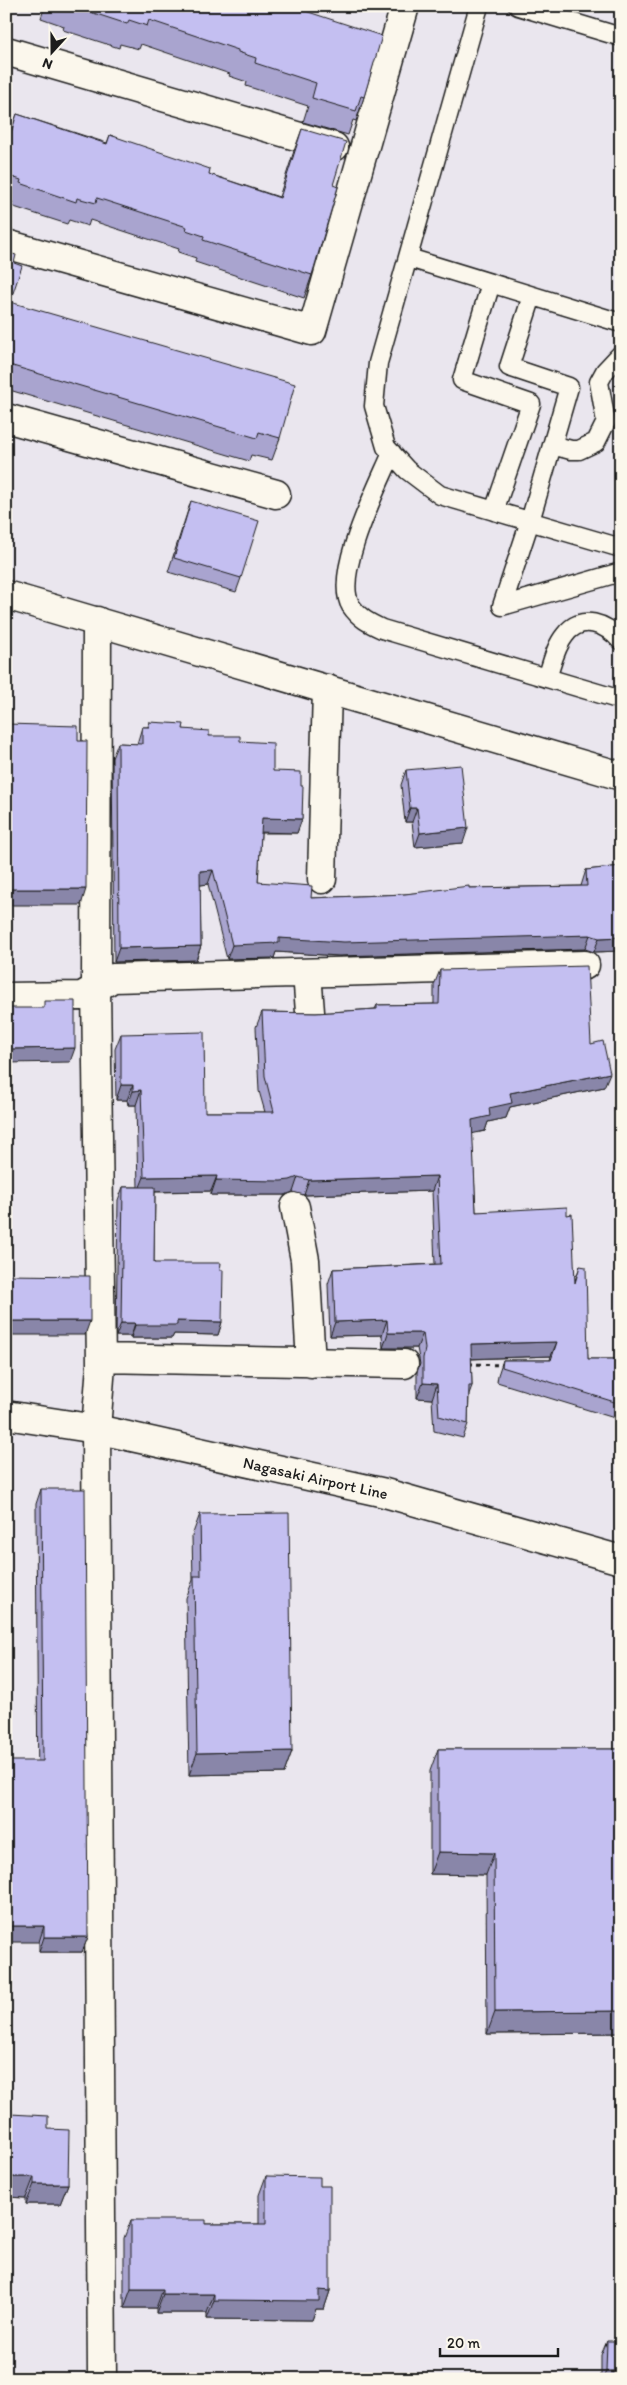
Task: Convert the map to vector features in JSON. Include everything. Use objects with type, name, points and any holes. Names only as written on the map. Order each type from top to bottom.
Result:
[{"type":"street","points":[[6,244],[312,331],[405,6]]},
{"type":"street","points":[[6,51],[362,155]]},
{"type":"street","points":[[6,418],[276,494]]},
{"type":"street","points":[[6,595],[621,776]]},
{"type":"street","points":[[97,621],[96,987],[100,1358],[96,1429],[102,2379]]},
{"type":"street","points":[[322,879],[327,689]]},
{"type":"street","points":[[6,997],[82,996],[113,978],[585,965]]},
{"type":"street","points":[[307,973],[310,1012]]},
{"type":"street","points":[[295,1207],[306,1260],[311,1363]]},
{"type":"street","points":[[100,1358],[404,1364]]},
{"type":"street","name":"Nagasaki Airport Line","points":[[6,1415],[96,1429],[385,1493],[621,1560]]},
{"type":"lane","points":[[479,6],[378,363],[374,406],[386,447],[407,470],[440,495],[621,548]]},
{"type":"lane","points":[[518,6],[621,37]]},
{"type":"lane","points":[[409,258],[621,323]]},
{"type":"lane","points":[[491,284],[462,380],[530,404],[494,511]]},
{"type":"lane","points":[[532,296],[510,367],[569,387],[530,521],[502,606],[621,572]]},
{"type":"lane","points":[[552,445],[579,450],[596,442],[606,422],[604,402],[599,393],[599,382],[605,371],[621,354]]},
{"type":"lane","points":[[392,453],[350,556],[345,584],[350,606],[364,621],[382,629],[621,700]]},
{"type":"lane","points":[[547,678],[557,648],[570,628],[581,623],[591,622],[609,630],[621,642]]},
{"type":"path","points":[[463,1364],[512,1365]]},
{"type":"building","points":[[72,6],[290,6],[382,36],[364,97],[361,96],[356,111],[312,98],[316,83],[255,63],[256,58],[238,52],[238,50],[149,20],[147,26],[129,20],[127,24]]},
{"type":"building","points":[[17,114],[107,144],[110,135],[210,169],[209,174],[280,198],[302,129],[346,142],[333,185],[338,187],[312,275],[203,240],[204,236],[186,230],[187,227],[97,198],[96,203],[77,198],[76,202],[20,183],[21,180],[6,175],[6,148]]},
{"type":"building","points":[[6,252],[16,255],[14,263],[22,266],[10,302],[295,384],[280,438],[259,432],[257,438],[6,364]]},
{"type":"building","points":[[191,501],[259,521],[241,578],[174,558]]},
{"type":"building","points":[[149,722],[184,724],[183,729],[209,731],[209,736],[240,736],[240,741],[273,743],[273,771],[301,772],[301,786],[303,786],[302,819],[262,818],[258,882],[312,886],[311,898],[405,894],[469,886],[469,888],[587,886],[586,870],[621,866],[621,937],[599,938],[590,935],[344,942],[279,938],[279,943],[232,945],[213,870],[200,871],[201,946],[119,948],[118,743],[142,744],[142,727],[149,727]]},
{"type":"building","points":[[6,724],[78,726],[78,741],[87,741],[86,889],[6,889]]},
{"type":"building","points":[[461,765],[468,828],[420,833],[417,808],[410,808],[406,770]]},
{"type":"building","points":[[587,966],[591,1044],[603,1041],[610,1073],[510,1093],[512,1103],[489,1108],[490,1116],[472,1120],[476,1212],[567,1207],[567,1215],[572,1214],[575,1283],[580,1266],[586,1267],[588,1359],[621,1359],[621,1404],[502,1367],[503,1360],[551,1360],[557,1342],[471,1344],[472,1386],[469,1386],[468,1424],[439,1416],[437,1384],[423,1383],[425,1349],[423,1333],[388,1333],[387,1320],[335,1322],[333,1269],[441,1264],[437,1176],[309,1180],[298,1177],[281,1181],[216,1180],[217,1176],[144,1177],[141,1090],[133,1091],[133,1085],[121,1085],[121,1034],[204,1032],[205,1112],[274,1112],[265,1076],[262,1012],[316,1013],[377,1009],[377,1005],[439,1004],[440,970]]},
{"type":"building","points":[[44,1001],[75,1001],[75,1048],[6,1049],[6,1008],[44,1008]]},
{"type":"building","points":[[123,1187],[155,1187],[154,1263],[221,1263],[220,1270],[223,1270],[222,1322],[177,1321],[177,1325],[121,1323]]},
{"type":"building","points":[[6,1275],[90,1276],[90,1321],[6,1321]]},
{"type":"building","points":[[41,1489],[85,1489],[88,1937],[44,1937],[44,1926],[6,1926],[6,1761],[43,1761]]},
{"type":"building","points":[[289,1513],[292,1751],[197,1753],[194,1576],[201,1576],[200,1514]]},
{"type":"building","points":[[438,1749],[621,1749],[621,2011],[495,2012],[494,1853],[438,1852]]},
{"type":"building","points":[[10,2114],[48,2116],[48,2129],[69,2130],[68,2184],[34,2184],[34,2177],[6,2177],[6,2126],[10,2126]]},
{"type":"building","points":[[266,2176],[320,2177],[320,2186],[330,2186],[330,2291],[319,2290],[319,2301],[214,2300],[214,2294],[163,2294],[163,2289],[131,2289],[131,2220],[206,2220],[206,2224],[266,2224]]},
{"type":"building","points":[[607,2341],[621,2341],[621,2379],[617,2379],[616,2371],[606,2371]]}]
